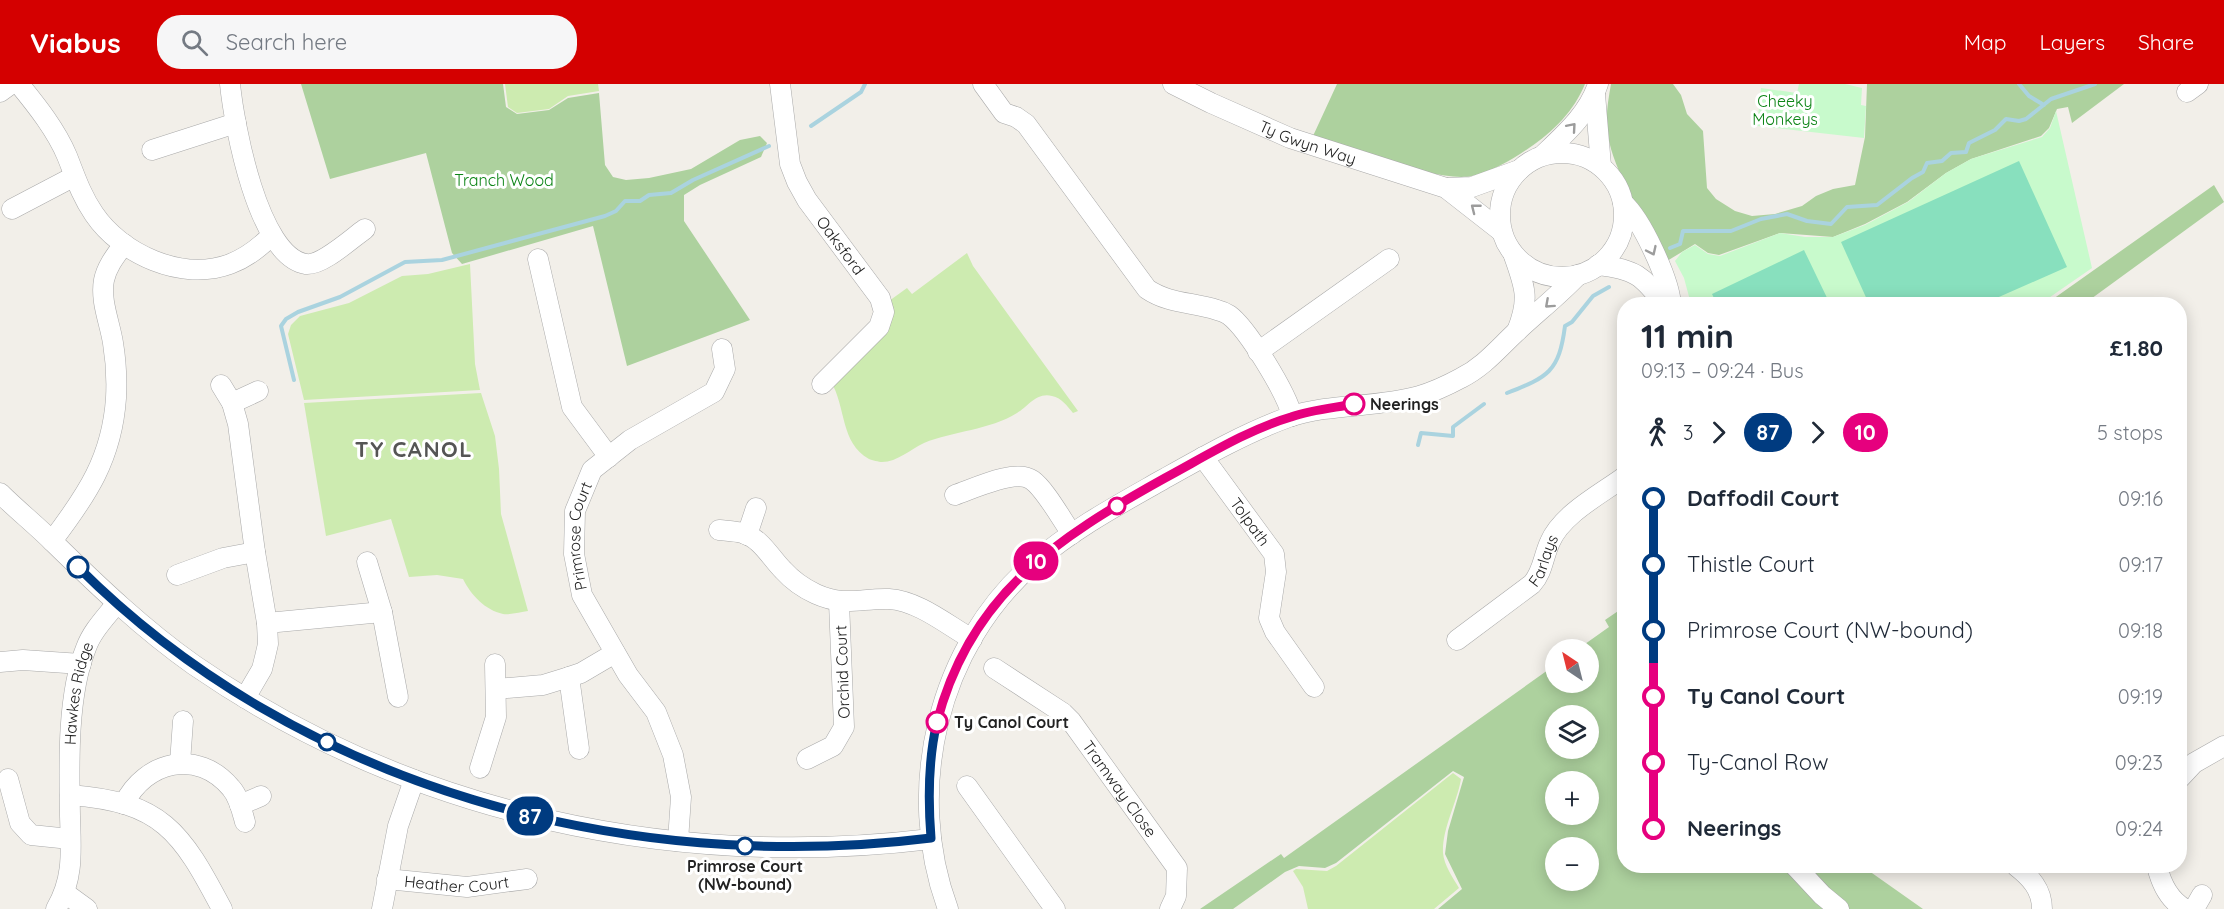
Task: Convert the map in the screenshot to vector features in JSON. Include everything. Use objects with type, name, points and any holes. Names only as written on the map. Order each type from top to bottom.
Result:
[{"type":"street","points":[[0,92],[11,84]]},
{"type":"street","points":[[19,84],[38,107],[54,134],[66,155],[73,177],[93,213],[105,229],[141,255],[185,269],[229,265],[258,249],[271,236]]},
{"type":"street","points":[[230,84],[236,123],[250,183],[271,236],[288,253],[306,264],[316,262],[365,229]]},
{"type":"street","name":"Oaksford","points":[[780,84],[790,165],[797,182],[807,200],[880,298],[884,312],[879,327],[822,384]]},
{"type":"street","points":[[983,84],[1004,114],[1016,117],[1026,124],[1147,289],[1166,300],[1215,309],[1228,315],[1239,325],[1284,393],[1292,416]]},
{"type":"street","name":"Ty Gwyn Way","points":[[1176,85],[1290,138],[1446,188],[1473,187],[1519,170]]},
{"type":"street","points":[[1543,155],[1575,123],[1596,89]]},
{"type":"street","points":[[1596,89],[1601,166]]},
{"type":"street","points":[[152,150],[236,123]]},
{"type":"street","points":[[1556,153],[1580,155],[1601,166],[1617,185],[1623,203],[1622,232],[1611,254],[1598,265],[1578,275],[1562,277],[1544,275],[1533,270],[1514,255],[1501,231],[1500,209],[1506,186],[1519,170],[1543,155],[1556,153]]},
{"type":"street","points":[[12,209],[73,177]]},
{"type":"street","name":"Ty Gwyn Way","points":[[1446,188],[1501,231]]},
{"type":"street","points":[[1623,203],[1633,212],[1662,272],[1671,297]]},
{"type":"street","points":[[52,541],[81,503],[105,456],[113,428],[117,368],[104,297],[104,281],[109,266],[124,244]]},
{"type":"street","points":[[1514,255],[1526,300],[1525,311],[1517,331]]},
{"type":"street","points":[[538,259],[572,407],[609,457]]},
{"type":"street","points":[[1258,352],[1389,260]]},
{"type":"street","points":[[1598,265],[1625,269],[1644,280],[1658,297]]},
{"type":"street","points":[[948,909],[941,889],[931,838],[928,800],[933,737],[941,706],[972,639],[986,616],[1034,562],[1113,508],[1240,438],[1292,416],[1354,404],[1418,396],[1462,378],[1484,364],[1578,275]]},
{"type":"street","name":"Primrose Court","points":[[678,841],[681,797],[673,755],[656,712],[628,675],[582,595],[574,554],[575,511],[592,470],[630,440],[714,392],[725,369],[722,349]]},
{"type":"street","points":[[221,385],[232,403],[238,424],[267,623],[268,644],[262,669],[245,698]]},
{"type":"street","points":[[232,403],[258,391]]},
{"type":"street","name":"Tolpath","points":[[1203,457],[1274,554],[1276,572],[1269,618],[1275,632],[1314,687]]},
{"type":"street","points":[[955,495],[1010,476],[1021,476],[1032,480],[1072,534]]},
{"type":"street","name":"Farlays","points":[[1458,640],[1532,584],[1539,577],[1550,541],[1562,522],[1617,482]]},
{"type":"street","points":[[0,493],[117,603],[193,664],[245,698],[356,756],[414,780],[466,799],[512,812],[614,834],[739,846],[821,848],[931,838]]},
{"type":"street","points":[[719,530],[747,535],[756,508]]},
{"type":"street","name":"Orchid Court","points":[[747,535],[756,540],[781,568],[804,588],[839,602],[889,599],[902,602],[927,613],[972,639]]},
{"type":"street","points":[[177,574],[224,558],[255,552]]},
{"type":"street","points":[[367,562],[382,612],[398,697]]},
{"type":"street","name":"Orchid Court","points":[[807,759],[833,746],[844,727],[839,602]]},
{"type":"street","name":"Hawkes Ridge","points":[[87,909],[61,901],[71,864],[71,736],[81,664],[86,646],[96,628],[117,603]]},
{"type":"street","points":[[267,623],[382,612]]},
{"type":"street","points":[[496,689],[543,685],[581,673],[615,653]]},
{"type":"street","points":[[0,662],[23,660],[81,664]]},
{"type":"street","points":[[480,768],[496,717],[495,664]]},
{"type":"street","name":"Tramway Close","points":[[994,668],[1063,713],[1071,721],[1177,868],[1176,896],[1170,909]]},
{"type":"street","points":[[569,677],[579,749]]},
{"type":"street","points":[[180,764],[183,721]]},
{"type":"street","points":[[2187,770],[2194,763],[2224,746]]},
{"type":"street","points":[[124,804],[130,791],[152,771],[180,764],[199,766],[218,776],[232,788],[243,813],[261,796]]},
{"type":"street","points":[[8,779],[20,823],[31,836],[70,839]]},
{"type":"street","name":"Heather Court","points":[[382,909],[398,826],[414,780]]},
{"type":"street","points":[[967,786],[1055,909]]},
{"type":"street","points":[[70,795],[100,797],[149,813],[181,840],[203,873],[222,909]]},
{"type":"street","points":[[1802,873],[1839,909]]},
{"type":"street","points":[[2023,873],[2035,884],[2041,897],[2042,909]]},
{"type":"street","points":[[2159,873],[2165,890],[2186,909]]},
{"type":"street","name":"Heather Court","points":[[387,879],[467,887],[527,879]]},
{"type":"green space","name":"Tranch Wood","points":[[301,84],[503,84],[506,107],[517,114],[549,110],[568,98],[599,93],[605,165],[613,177],[626,180],[649,178],[691,169],[740,140],[760,136],[767,143],[761,157],[700,185],[684,195],[684,221],[750,320],[627,366],[593,226],[462,264],[452,253],[426,153],[330,179]]},
{"type":"green space","points":[[505,84],[598,84],[599,91],[568,96],[549,109],[517,113],[508,107]]},
{"type":"green space","points":[[1337,84],[1585,84],[1569,112],[1538,142],[1495,168],[1472,176],[1456,177],[1416,170],[1313,136]]},
{"type":"green space","points":[[1611,84],[1673,84],[1681,95],[1687,114],[1703,131],[1707,188],[1716,199],[1735,211],[1752,216],[1775,214],[1802,206],[1816,196],[1833,189],[1855,185],[1865,137],[1867,84],[2124,84],[2072,123],[2068,107],[2057,109],[2049,128],[2041,136],[1971,159],[1946,173],[1907,202],[1865,224],[1833,237],[1780,233],[1719,255],[1708,253],[1695,244],[1667,261],[1624,182],[1611,150],[1607,122]]},
{"type":"green space","name":"Cheeky Monkeys","points":[[1799,84],[1845,84],[1862,88],[1861,105],[1866,106],[1864,138],[1757,126],[1761,88],[1797,93]]},
{"type":"green space","points":[[2056,111],[2092,268],[2050,297],[1689,297],[1684,278],[1675,261],[1682,252],[1695,245],[1708,254],[1720,256],[1780,233],[1805,237],[1833,237],[1865,225],[1908,202],[1946,173],[1971,159],[2042,137],[2050,128]]},
{"type":"green space","points":[[2019,161],[2067,267],[1999,297],[1866,297],[1841,242]]},
{"type":"green space","points":[[2214,185],[2224,202],[2094,297],[2056,297]]},
{"type":"green space","points":[[1804,250],[1827,297],[1714,297],[1712,294]]},
{"type":"green space","points":[[967,253],[973,266],[1078,411],[1073,413],[1056,397],[1041,396],[1006,419],[935,439],[893,460],[882,462],[869,459],[853,444],[848,434],[831,382],[889,301],[907,288],[912,294]]},
{"type":"green space","points":[[470,264],[475,364],[480,390],[304,400],[288,334],[291,325],[300,316],[349,303],[402,276],[428,274]]},
{"type":"green space","points":[[481,393],[495,436],[501,514],[528,611],[512,614],[490,609],[474,596],[463,579],[437,575],[409,577],[391,519],[326,536],[304,403]]},
{"type":"green space","points":[[1617,612],[1617,873],[1872,873],[1923,909],[1438,909],[1462,889],[1445,854],[1448,831],[1464,777],[1453,771],[1336,863],[1325,868],[1299,866],[1285,872],[1233,909],[1200,909],[1281,854],[1284,858],[1545,672],[1545,693],[1599,693],[1599,639],[1592,639],[1609,627],[1605,620]]},
{"type":"green space","points":[[1453,773],[1461,779],[1447,825],[1443,853],[1447,867],[1459,888],[1434,909],[1308,909],[1303,887],[1293,871],[1296,869],[1327,871],[1336,866]]},
{"type":"waterway","points":[[811,126],[861,92],[865,84]]},
{"type":"waterway","points":[[2019,84],[2029,96],[2044,105]]},
{"type":"waterway","points":[[1670,248],[1680,244],[1683,231],[1731,231],[1761,219],[1787,214],[1807,221],[1831,224],[1847,207],[1877,205],[1923,172],[1927,163],[1942,161],[1951,153],[1966,152],[1969,143],[1995,130],[2006,119],[2019,121],[2026,119],[2051,99],[2095,84]]},
{"type":"waterway","points":[[294,380],[281,326],[286,319],[298,312],[340,297],[405,262],[442,260],[605,216],[616,211],[625,201],[640,201],[649,195],[671,193],[693,180],[769,146]]},
{"type":"waterway","points":[[1507,393],[1533,382],[1549,371],[1559,354],[1565,326],[1572,322],[1593,296],[1609,287]]},
{"type":"waterway","points":[[1418,445],[1421,433],[1453,436],[1453,427],[1484,404]]},
{"type":"bus line","name":"10","points":[[937,722],[958,665],[972,639],[1005,592],[1034,562],[1105,513],[1240,438],[1292,416],[1354,404]]},
{"type":"bus line","name":"87","points":[[78,567],[117,603],[193,664],[245,698],[356,756],[466,799],[512,812],[614,834],[739,846],[821,848],[931,838],[928,800],[933,737],[937,722]]},
{"type":"place","name":"Neerings","points":[[1354,404]]},
{"type":"place","name":"Ty Canol Court","points":[[937,722]]},
{"type":"place","name":"Primrose Court (NW-bound)","points":[[745,846]]},
{"type":"district","name":"TY CANOL","points":[[414,449]]}]
